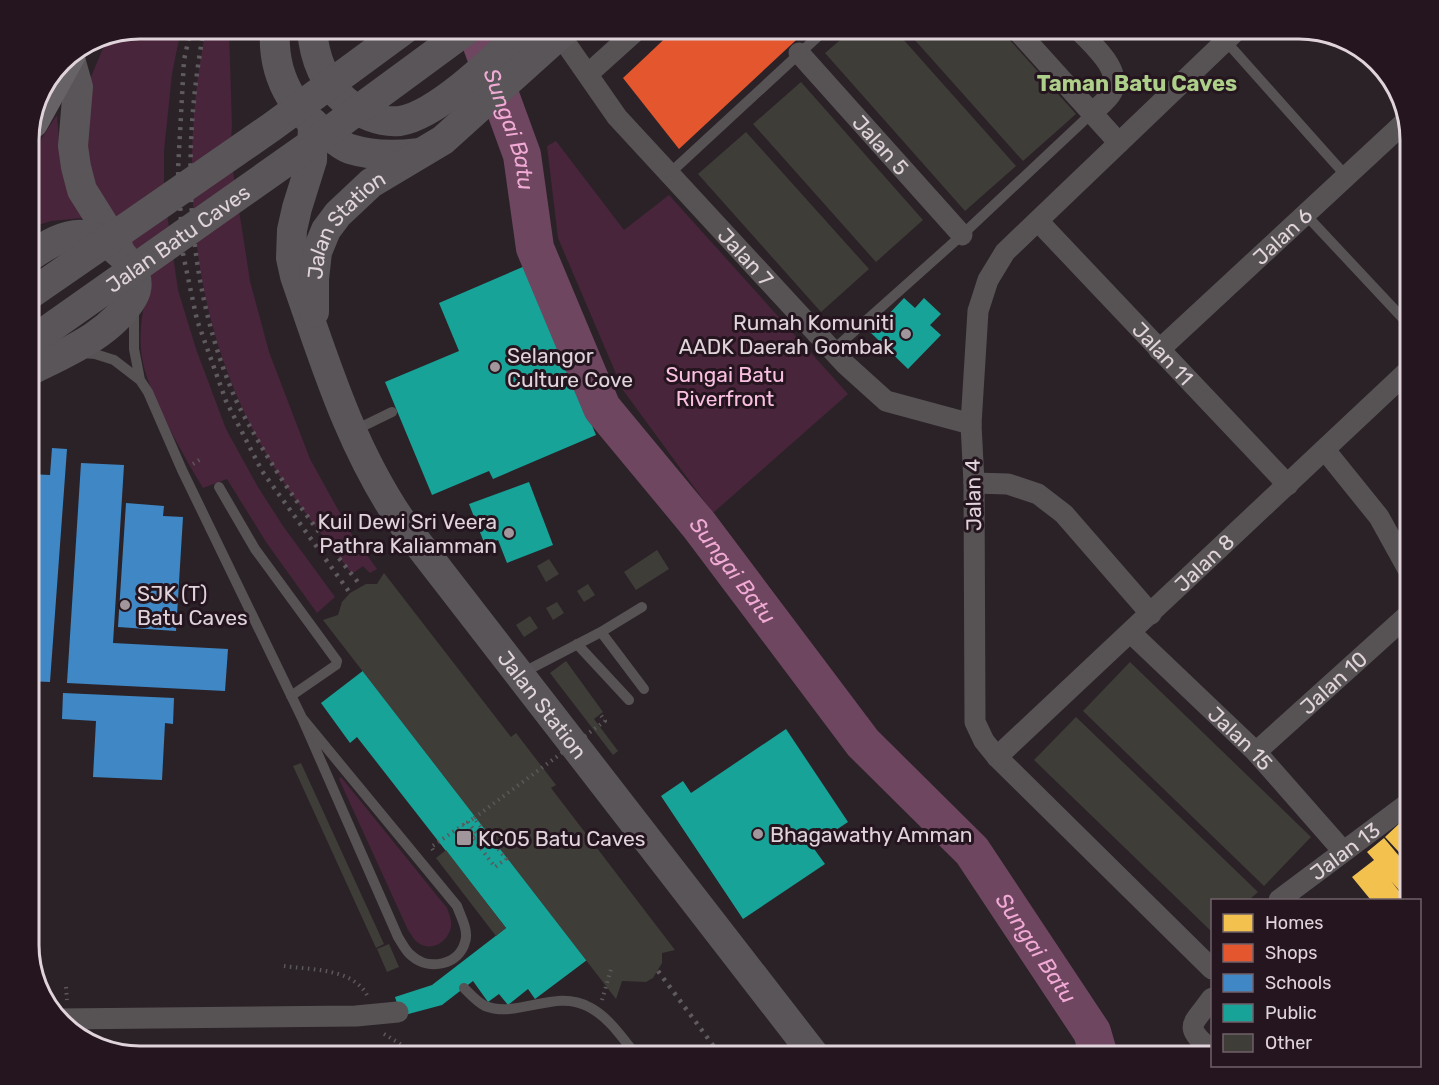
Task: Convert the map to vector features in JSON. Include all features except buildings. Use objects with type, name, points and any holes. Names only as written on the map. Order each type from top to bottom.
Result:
[{"type":"main road","points":[[275,39],[275,59],[282,83],[312,123],[348,148],[375,155],[396,156],[424,153],[443,140],[476,111],[545,39]]},
{"type":"main road","points":[[314,39],[322,74],[330,87],[363,114],[398,121]]},
{"type":"main road","name":"Jalan Batu Caves","points":[[39,288],[273,126],[390,39]]},
{"type":"main road","name":"Jalan Batu Caves","points":[[39,336],[317,140],[453,39]]},
{"type":"main road","points":[[304,187],[348,148],[398,121],[422,113],[503,51],[536,39]]},
{"type":"main road","points":[[39,365],[62,354],[116,319],[134,297],[138,286],[132,268],[82,190],[72,146],[78,87],[72,65]]},
{"type":"main road","name":"Jalan Station","points":[[312,123],[312,160],[292,230],[291,258],[330,379],[352,431],[391,507],[807,1046]]},
{"type":"main road","name":"Jalan Station","points":[[314,327],[314,279],[317,252],[326,230],[353,198],[371,183],[424,153]]},
{"type":"main road","points":[[39,251],[50,244],[83,235],[102,239],[122,254]]},
{"type":"street","name":"Jalan 7","points":[[555,39],[588,74],[617,117],[669,174],[832,351],[886,401],[971,424]]},
{"type":"street","points":[[588,74],[626,39]]},
{"type":"street","points":[[1026,39],[1119,143]]},
{"type":"street","points":[[1087,39],[1112,69],[1114,79],[1112,93],[1092,113]]},
{"type":"street","name":"Jalan 4","points":[[1209,961],[997,757],[984,741],[975,722],[974,483],[971,424],[978,311],[988,280],[1005,252],[1119,143],[1219,39]]},
{"type":"street","name":"Jalan 5","points":[[799,53],[962,235]]},
{"type":"street","name":"Jalan 6","points":[[1159,350],[1399,128]]},
{"type":"street","name":"Jalan 11","points":[[1038,222],[1288,485]]},
{"type":"street","name":"Jalan 8","points":[[997,757],[1400,379]]},
{"type":"street","points":[[1325,450],[1379,517],[1400,555]]},
{"type":"street","points":[[974,483],[1008,484],[1038,494],[1064,514],[1151,614]]},
{"type":"street","name":"Jalan 10","points":[[1256,752],[1400,623]]},
{"type":"street","name":"Jalan 15","points":[[1131,633],[1256,752],[1343,851]]},
{"type":"street","name":"Jalan 13","points":[[1280,899],[1400,809]]},
{"type":"street","points":[[1206,1046],[1192,1031],[1193,1024],[1211,999]]},
{"type":"street","points":[[71,1019],[356,1016],[388,1013]]},
{"type":"lane","points":[[669,174],[814,39]]},
{"type":"lane","points":[[1232,39],[1347,177]]},
{"type":"lane","points":[[832,351],[962,235],[1092,113]]},
{"type":"lane","points":[[1306,215],[1400,315]]},
{"type":"lane","points":[[134,297],[134,349],[140,380]]},
{"type":"lane","points":[[62,354],[80,352],[114,360],[140,380],[148,392],[182,470],[302,718],[398,937],[412,956],[426,964],[445,969],[460,953],[466,941],[465,926],[457,906],[302,718]]},
{"type":"lane","points":[[352,431],[392,412]]},
{"type":"lane","points":[[219,487],[255,549],[337,659],[336,665],[291,696]]},
{"type":"lane","points":[[520,673],[601,632],[642,607]]},
{"type":"lane","points":[[601,632],[644,690]]},
{"type":"lane","points":[[577,644],[629,700]]},
{"type":"lane","points":[[464,988],[483,1005],[502,1010],[550,1001],[570,1000],[588,1006],[598,1012],[628,1046]]},
{"type":"path","points":[[473,837],[477,834],[468,822],[606,721],[600,714]]},
{"type":"path","points":[[431,847],[463,825],[495,867],[506,859],[474,818]]},
{"type":"path","points":[[284,966],[330,972],[350,978],[362,985],[388,1013]]},
{"type":"path","points":[[598,1012],[612,966]]},
{"type":"path","points":[[356,1016],[404,1046]]},
{"type":"green space","points":[[140,39],[179,39],[172,74],[164,151],[164,193],[178,290],[196,349],[226,429],[283,526],[335,597],[317,613],[266,542],[227,479],[203,488],[179,446],[150,386],[141,353],[142,315],[146,297],[92,189],[82,122],[91,77],[104,46],[120,41]]},
{"type":"green space","points":[[204,39],[229,39],[232,126],[230,152],[250,281],[269,352],[310,459],[351,533],[377,569],[370,573],[363,566],[352,574],[292,495],[246,416],[225,364],[209,310],[198,255],[193,199],[192,142],[197,85]]},
{"type":"green space","points":[[57,115],[60,152],[83,218],[51,221],[39,225],[39,142]]},
{"type":"green space","name":"Sungai Batu Riverfront","points":[[556,141],[624,230],[669,195],[848,394],[713,513],[623,390],[558,238],[547,146]]},
{"type":"green space","points":[[341,777],[447,908],[451,927],[443,941],[433,946],[422,945],[408,930],[339,779]]},
{"type":"waterway","name":"Sungai Batu","points":[[480,39],[522,155],[535,248],[602,408],[699,525],[863,743],[972,851],[1092,1032],[1096,1046]]},
{"type":"railway","points":[[189,39],[184,60],[178,170],[183,254],[197,320],[226,401],[262,471],[350,593]]},
{"type":"railway","points":[[203,39],[192,123],[192,216],[197,263],[218,354],[237,402],[276,471],[361,586]]},
{"type":"railway","points":[[658,971],[714,1046]]},
{"type":"place","name":"Rumah Komuniti AADK Daerah Gombak","points":[[906,334]]},
{"type":"place","name":"Selangor Culture Cove","points":[[495,367]]},
{"type":"place","name":"Kuil Dewi Sri Veera Pathra Kaliamman","points":[[509,533]]},
{"type":"place","name":"SJK (T) Batu Caves","points":[[125,605]]},
{"type":"place","name":"Bhagawathy Amman","points":[[758,834]]},
{"type":"place","name":"KC05 Batu Caves","points":[[464,838]]},
{"type":"district","name":"Taman Batu Caves","points":[[1137,83]]}]
